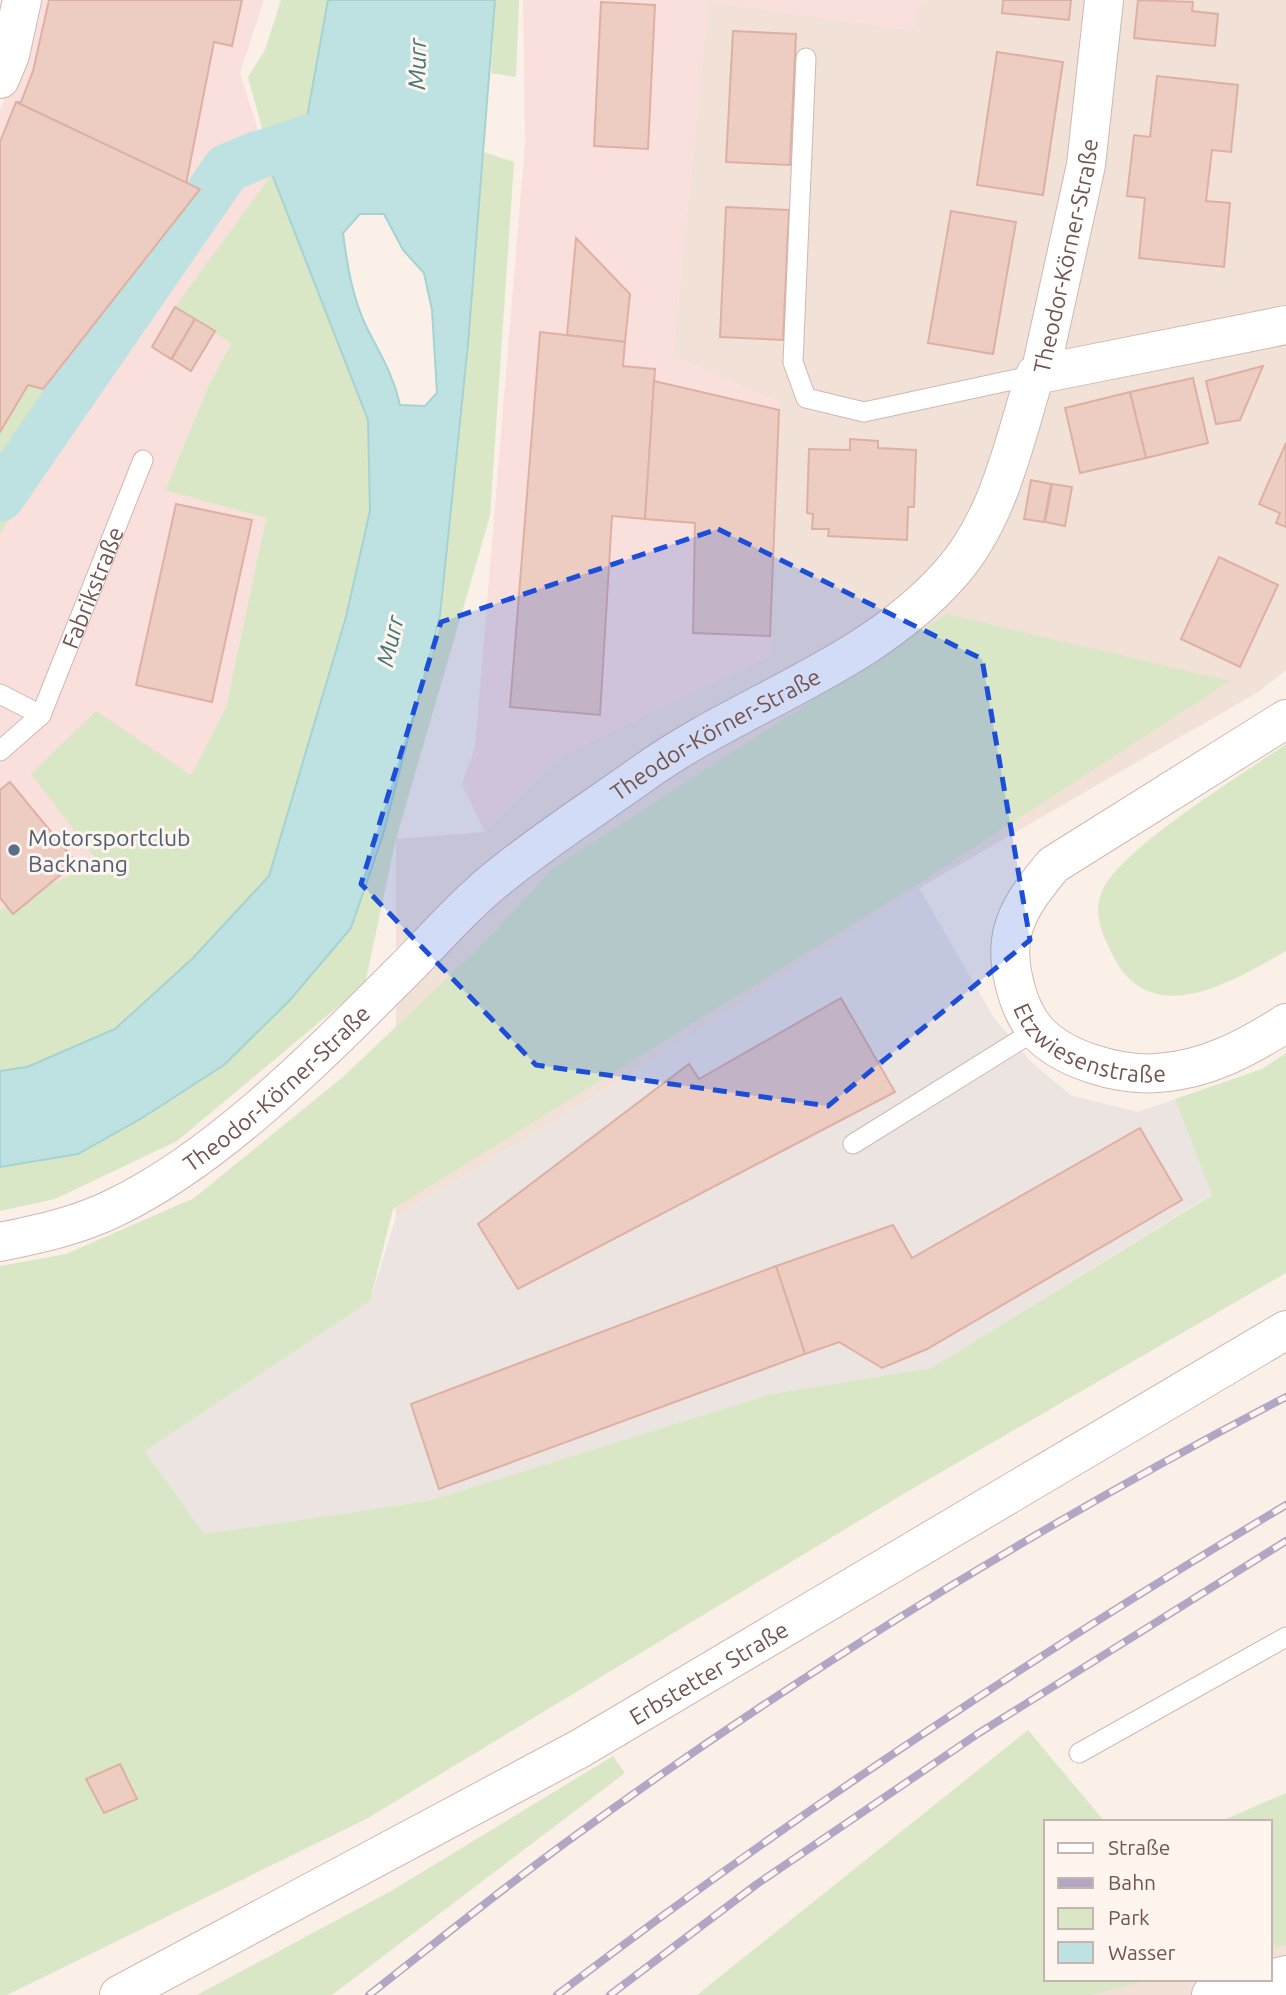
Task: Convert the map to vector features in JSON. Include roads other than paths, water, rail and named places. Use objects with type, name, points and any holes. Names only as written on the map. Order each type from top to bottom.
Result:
[{"type":"street","points":[[0,79],[10,55],[22,0]]},
{"type":"street","name":"Theodor-Körner-Straße","points":[[0,1242],[67,1227],[115,1208],[190,1163],[351,1023],[493,881],[653,766],[857,653],[924,601],[953,572],[979,536],[996,500],[1037,374],[1086,165],[1104,0]]},
{"type":"street","points":[[1037,374],[1286,325]]},
{"type":"street","name":"Etzwiesenstraße","points":[[1286,719],[1053,865],[1025,901],[1012,934],[1011,961],[1015,988],[1036,1030],[1071,1056],[1119,1072],[1159,1073],[1208,1064],[1252,1045],[1286,1023]]},
{"type":"street","name":"Erbstetter Straße","points":[[118,1995],[581,1748],[1286,1330]]},
{"type":"street","points":[[1212,1995],[1264,1981]]},
{"type":"lane","points":[[806,58],[793,362],[806,398],[864,412],[1037,374]]},
{"type":"lane","name":"Fabrikstraße","points":[[0,751],[41,715],[143,460]]},
{"type":"lane","points":[[0,694],[41,715]]},
{"type":"lane","points":[[853,1144],[1036,1030]]},
{"type":"lane","points":[[1079,1753],[1286,1637]]},
{"type":"water","name":"Murr","points":[[328,0],[495,0],[468,344],[440,615],[383,835],[351,928],[290,1000],[224,1065],[142,1118],[78,1154],[0,1167],[0,1071],[27,1067],[115,1029],[193,958],[269,876],[346,617],[370,511],[368,420],[272,174],[298,167]],"holes":[[[360,214],[384,214],[403,250],[424,273],[432,310],[437,393],[425,406],[400,405],[390,373],[357,302],[343,233]]]},
{"type":"waterway","points":[[269,152],[365,121]]},
{"type":"waterway","points":[[0,497],[227,168],[258,155]]},
{"type":"railway","points":[[369,1995],[565,1843],[827,1663],[1008,1551],[1286,1397]]},
{"type":"railway","points":[[557,1995],[733,1864],[823,1801],[1006,1679],[1286,1505]]},
{"type":"railway","points":[[610,1995],[757,1884],[979,1733],[1286,1541]]},
{"type":"place","name":"Motorsportclub Backnang","points":[[14,850]]}]
